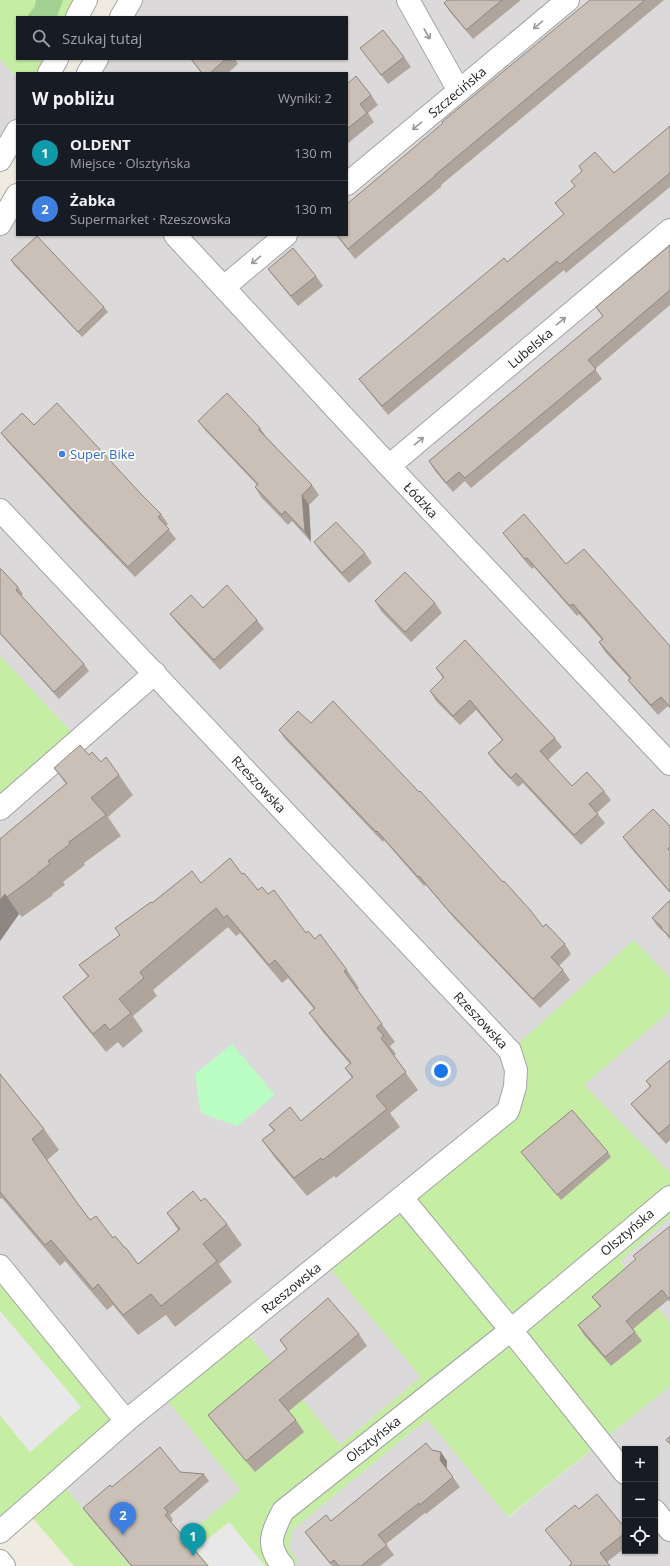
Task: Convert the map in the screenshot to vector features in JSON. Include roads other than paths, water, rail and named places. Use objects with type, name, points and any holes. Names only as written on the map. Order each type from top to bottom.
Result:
[{"type":"street","points":[[78,16],[86,0]]},
{"type":"street","points":[[122,16],[131,0]]},
{"type":"street","points":[[408,0],[459,91]]},
{"type":"street","name":"Szczecińska","points":[[348,183],[568,0]]},
{"type":"street","points":[[50,72],[56,60]]},
{"type":"street","points":[[89,72],[96,60]]},
{"type":"street","points":[[0,160],[16,133]]},
{"type":"street","points":[[0,224],[16,197]]},
{"type":"street","name":"Lubelska","points":[[389,466],[670,230]]},
{"type":"street","name":"Łódzka","points":[[176,236],[389,466],[670,764]]},
{"type":"street","points":[[224,288],[285,236]]},
{"type":"street","name":"Rzeszowska","points":[[0,510],[510,1051],[516,1070],[515,1087],[508,1111],[126,1421],[0,1532]]},
{"type":"street","points":[[0,809],[155,673]]},
{"type":"street","name":"Olsztyńska","points":[[283,1566],[278,1561],[272,1547],[273,1531],[283,1511],[511,1330],[670,1196]]},
{"type":"street","points":[[402,1198],[511,1330],[622,1470]]},
{"type":"street","points":[[0,1266],[126,1421]]},
{"type":"street","points":[[658,1515],[670,1530]]},
{"type":"street","points":[[0,1561],[4,1566]]},
{"type":"place","name":"Super Bike","points":[[62,454]]},
{"type":"place","name":"Żabka","points":[[123,1535]]},
{"type":"place","name":"OLDENT","points":[[193,1556]]}]
